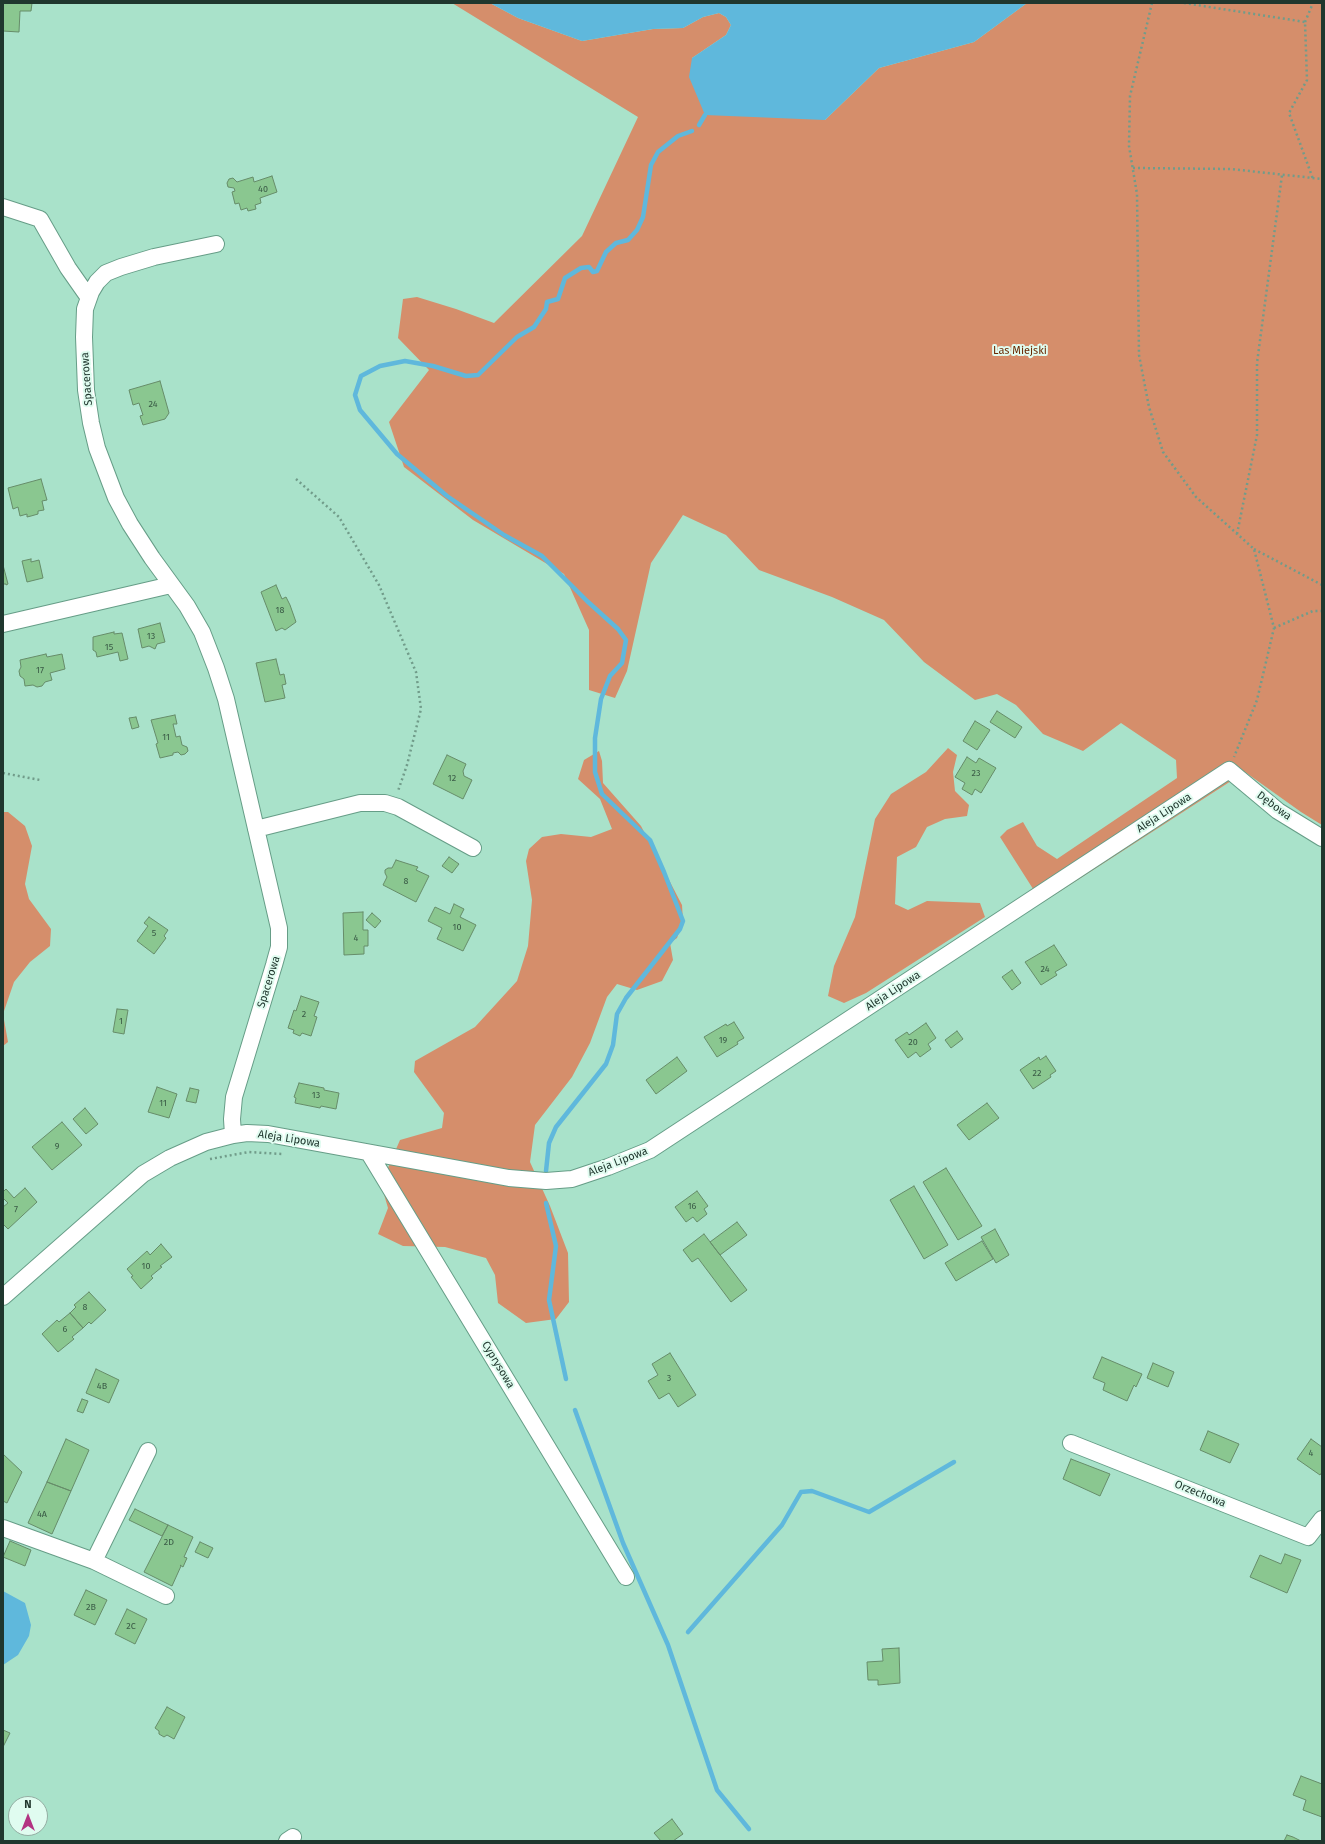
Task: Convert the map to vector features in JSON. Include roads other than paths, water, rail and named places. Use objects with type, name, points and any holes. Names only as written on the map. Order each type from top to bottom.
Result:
[{"type":"street","points":[[3,207],[40,219],[68,268],[89,298]]},
{"type":"street","name":"Spacerowa","points":[[216,244],[154,257],[106,273],[97,282],[85,309],[84,336],[86,390],[97,448],[116,498],[130,524],[187,606],[202,632],[216,668],[226,699],[279,928],[279,947],[234,1097],[232,1119],[233,1135]]},
{"type":"street","points":[[3,624],[171,585]]},
{"type":"street","name":"Dębowa","points":[[1229,770],[1278,811],[1322,838]]},
{"type":"street","name":"Aleja Lipowa","points":[[3,1297],[143,1174],[170,1158],[206,1142],[233,1135],[246,1133],[268,1134],[509,1178],[546,1182],[572,1179],[608,1167],[650,1150],[1229,770]]},
{"type":"street","points":[[256,829],[360,803],[385,803],[393,805],[473,848]]},
{"type":"street","name":"Cyprysowa","points":[[369,1153],[626,1577]]},
{"type":"street","name":"Orzechowa","points":[[1071,1443],[1308,1538],[1322,1519]]},
{"type":"street","points":[[94,1561],[148,1451]]},
{"type":"street","points":[[3,1528],[94,1561],[166,1596]]},
{"type":"water","points":[[490,3],[1027,3],[974,42],[879,68],[825,120],[705,115],[689,77],[692,58],[726,35],[731,25],[726,17],[719,13],[703,17],[683,28],[653,29],[582,41],[518,18]]},
{"type":"water","points":[[3,1591],[25,1603],[31,1625],[29,1636],[18,1655],[3,1665]]},
{"type":"waterway","points":[[699,125],[705,115]]},
{"type":"waterway","points":[[546,1171],[549,1143],[556,1127],[606,1064],[613,1045],[617,1014],[626,998],[680,929],[683,921],[650,840],[602,794],[595,772],[595,738],[601,699],[610,676],[622,663],[626,640],[618,629],[587,601],[542,556],[504,535],[447,496],[397,454],[360,410],[355,395],[361,376],[380,366],[405,361],[433,366],[466,376],[478,375],[517,337],[534,327],[546,309],[547,302],[558,299],[565,278],[581,268],[589,267],[593,272],[597,271],[606,252],[616,243],[628,240],[637,230],[643,217],[651,165],[658,152],[678,136],[692,131]]},
{"type":"waterway","points":[[546,1203],[556,1246],[549,1300],[566,1379]]},
{"type":"waterway","points":[[575,1410],[623,1543],[668,1645],[717,1790],[749,1829]]},
{"type":"waterway","points":[[688,1632],[782,1525],[801,1492],[812,1491],[869,1512],[954,1462]]},
{"type":"park label","name":"Las Miejski","points":[[1020,351]]}]
